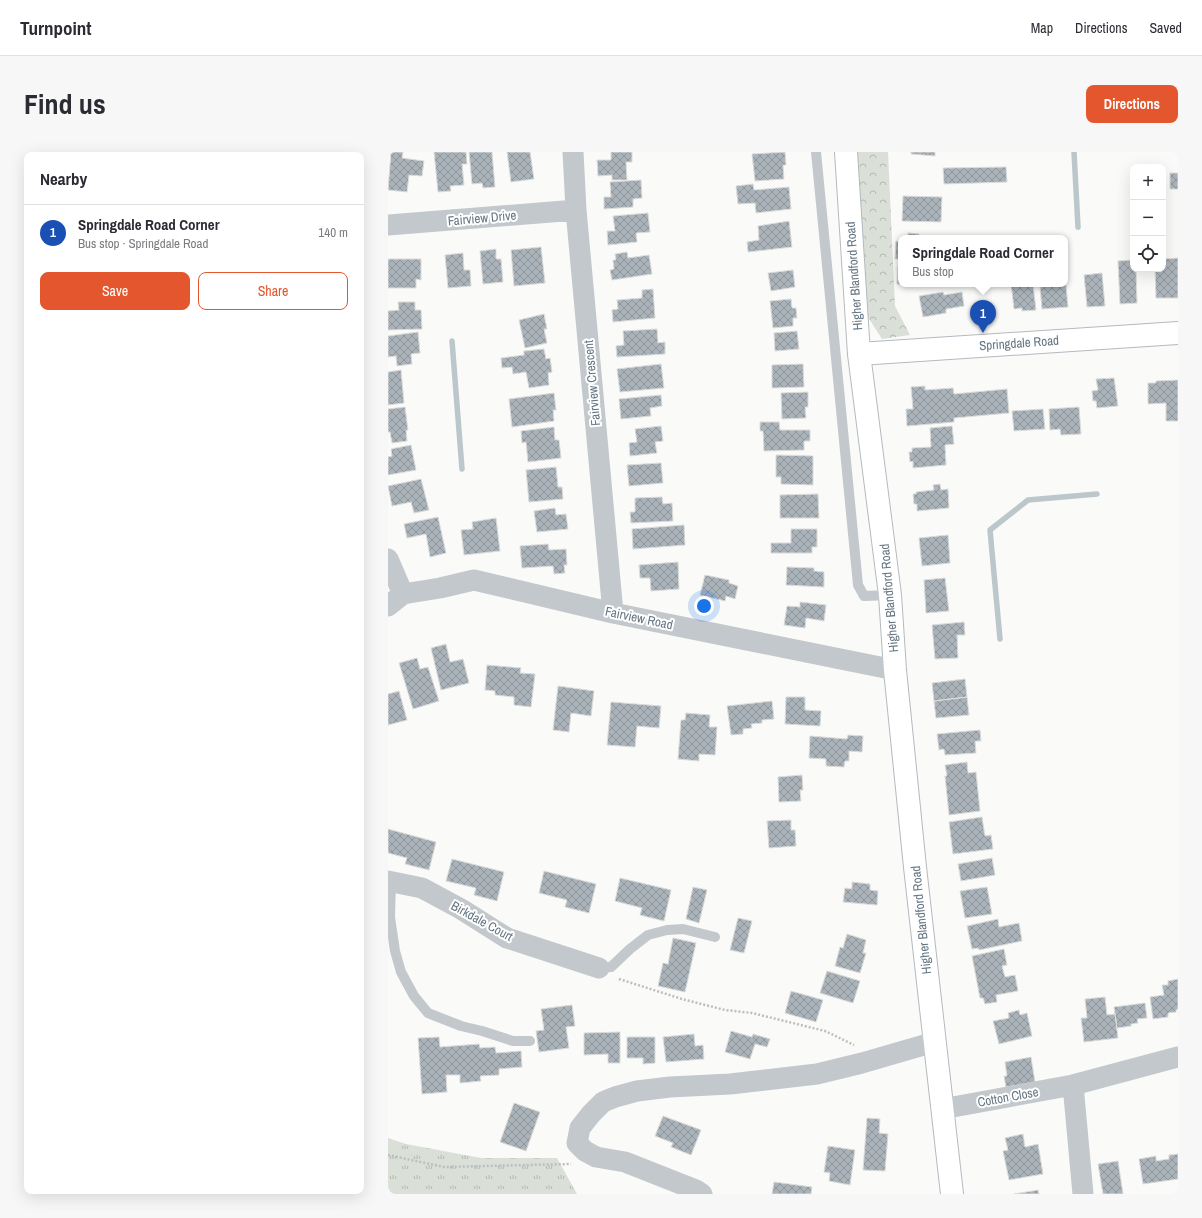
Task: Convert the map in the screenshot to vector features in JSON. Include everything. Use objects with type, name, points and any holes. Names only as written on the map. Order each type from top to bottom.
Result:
[{"type":"main road","name":"Higher Blandford Road","points":[[846,152],[859,354],[890,595],[895,670],[952,1194]]},
{"type":"main road","name":"Springdale Road","points":[[859,354],[1178,333]]},
{"type":"street","name":"Fairview Crescent","points":[[573,152],[576,210],[614,613]]},
{"type":"street","name":"Fairview Drive","points":[[388,225],[576,210]]},
{"type":"street","points":[[388,559],[395,600]]},
{"type":"street","name":"Fairview Road","points":[[395,600],[474,580],[614,613],[895,670]]},
{"type":"street","name":"Birkdale Court","points":[[390,881],[422,888],[507,938],[600,968]]},
{"type":"street","points":[[702,1194],[696,1190],[625,1162],[596,1157],[585,1152],[577,1143],[580,1128],[603,1102],[637,1091],[730,1084],[817,1074],[935,1043]]},
{"type":"street","name":"Cotton Close","points":[[942,1109],[1073,1085],[1178,1057]]},
{"type":"street","points":[[1073,1085],[1083,1194]]},
{"type":"lane","points":[[816,152],[858,585],[864,596],[890,595]]},
{"type":"lane","points":[[390,881],[390,917],[395,951],[401,972],[414,996],[428,1013],[461,1026],[482,1031],[513,1042],[530,1041]]},
{"type":"lane","points":[[600,968],[611,967],[648,935],[667,930],[683,929],[714,937]]},
{"type":"path","points":[[600,968],[610,976],[682,999],[725,1010],[752,1013],[826,1031],[852,1043],[858,1049],[862,1063]]},
{"type":"path","points":[[388,1155],[444,1168],[571,1164]]},
{"type":"green space","points":[[855,152],[888,152],[895,306],[910,335],[882,339],[866,314]]},
{"type":"green space","points":[[388,1138],[406,1144],[481,1158],[557,1158],[577,1194],[388,1194]]},
{"type":"building","points":[[391,152],[403,152],[402,158],[424,161],[422,176],[409,175],[407,192],[388,190]]},
{"type":"building","points":[[434,152],[466,152],[467,164],[462,164],[464,185],[450,186],[451,191],[438,192]]},
{"type":"building","points":[[469,152],[492,152],[495,187],[483,188],[482,183],[472,184]]},
{"type":"building","points":[[507,152],[530,152],[534,179],[511,182]]},
{"type":"building","points":[[611,152],[632,152],[632,162],[626,162],[627,180],[612,180],[612,175],[598,176],[597,160],[611,160]]},
{"type":"building","points":[[785,152],[786,165],[783,165],[784,179],[755,181],[752,154]]},
{"type":"building","points":[[911,152],[935,152],[935,156],[911,154]]},
{"type":"building","points":[[1006,167],[1007,182],[944,184],[943,168]]},
{"type":"building","points":[[1170,173],[1178,173],[1178,189],[1170,189]]},
{"type":"building","points":[[641,180],[642,198],[633,199],[633,207],[604,209],[604,197],[611,197],[610,182]]},
{"type":"building","points":[[753,184],[754,190],[789,187],[791,209],[756,213],[755,203],[738,204],[736,186]]},
{"type":"building","points":[[903,196],[942,197],[941,222],[902,221]]},
{"type":"building","points":[[648,213],[650,232],[636,233],[637,242],[608,245],[607,231],[615,231],[613,216]]},
{"type":"building","points":[[789,221],[792,247],[748,252],[747,242],[759,240],[758,226]]},
{"type":"building","points":[[908,233],[919,234],[919,235],[908,235]]},
{"type":"building","points":[[896,241],[898,241],[898,259],[895,259]]},
{"type":"building","points":[[541,247],[545,283],[514,286],[511,250]]},
{"type":"building","points":[[496,249],[496,259],[501,259],[503,282],[483,284],[480,251]]},
{"type":"building","points":[[627,252],[628,258],[649,255],[652,274],[612,280],[610,270],[614,269],[613,260],[616,260],[615,254]]},
{"type":"building","points":[[463,253],[464,270],[470,270],[471,286],[448,288],[445,255]]},
{"type":"building","points":[[1178,258],[1178,298],[1156,298],[1155,272],[1166,272],[1166,259]]},
{"type":"building","points":[[388,259],[421,259],[421,280],[416,279],[416,288],[388,288]]},
{"type":"building","points":[[1130,260],[1130,272],[1136,272],[1137,303],[1120,304],[1118,261]]},
{"type":"building","points":[[793,270],[795,287],[771,291],[768,273]]},
{"type":"building","points":[[1102,273],[1105,306],[1087,307],[1084,275]]},
{"type":"building","points":[[1011,287],[1033,287],[1036,310],[1022,311],[1022,308],[1014,309]]},
{"type":"building","points":[[1040,287],[1066,287],[1068,307],[1042,309]]},
{"type":"building","points":[[653,289],[655,318],[613,322],[612,310],[618,309],[617,300],[642,298],[642,290]]},
{"type":"building","points":[[943,292],[944,295],[962,292],[964,306],[946,309],[946,313],[923,317],[919,296]]},
{"type":"building","points":[[791,299],[792,308],[796,308],[797,318],[793,318],[793,326],[773,328],[770,301]]},
{"type":"building","points":[[398,302],[415,302],[415,310],[421,310],[422,329],[388,330],[388,311],[399,310]]},
{"type":"building","points":[[544,314],[547,329],[544,329],[547,343],[525,348],[519,320]]},
{"type":"building","points":[[657,329],[658,343],[665,342],[665,354],[617,357],[616,346],[624,345],[623,331]]},
{"type":"building","points":[[797,331],[799,349],[775,351],[774,333]]},
{"type":"building","points":[[418,332],[420,353],[411,354],[412,364],[397,366],[396,356],[388,357],[388,336]]},
{"type":"building","points":[[544,349],[546,359],[550,358],[552,372],[548,373],[549,385],[529,388],[526,372],[513,374],[512,367],[502,368],[501,358],[524,355],[524,351]]},
{"type":"building","points":[[661,364],[664,388],[620,392],[617,369]]},
{"type":"building","points":[[803,364],[804,387],[772,388],[772,365]]},
{"type":"building","points":[[401,370],[404,403],[388,405],[388,372]]},
{"type":"building","points":[[1114,378],[1118,406],[1097,408],[1096,401],[1093,401],[1092,391],[1098,390],[1096,379]]},
{"type":"building","points":[[1178,380],[1178,421],[1166,421],[1166,403],[1148,404],[1148,383]]},
{"type":"building","points":[[925,386],[925,390],[953,388],[954,394],[1007,389],[1009,413],[954,418],[954,422],[907,426],[906,409],[913,409],[911,387]]},
{"type":"building","points":[[808,392],[808,407],[805,407],[806,418],[782,419],[781,393]]},
{"type":"building","points":[[554,393],[556,410],[553,410],[554,421],[512,427],[509,399]]},
{"type":"building","points":[[661,395],[662,406],[650,408],[651,416],[621,419],[619,399]]},
{"type":"building","points":[[405,407],[408,430],[406,430],[407,441],[392,443],[390,432],[388,432],[388,409]]},
{"type":"building","points":[[1079,407],[1081,434],[1061,435],[1060,429],[1050,430],[1049,409]]},
{"type":"building","points":[[1043,409],[1045,429],[1014,431],[1012,411]]},
{"type":"building","points":[[760,422],[779,422],[780,430],[810,430],[810,441],[804,441],[804,450],[764,451],[763,431],[760,431]]},
{"type":"building","points":[[661,426],[663,441],[655,442],[657,453],[630,456],[629,443],[637,442],[635,429]]},
{"type":"building","points":[[952,426],[954,444],[945,445],[946,465],[913,468],[913,461],[910,462],[909,452],[912,452],[912,448],[931,447],[930,428]]},
{"type":"building","points":[[554,427],[555,440],[559,440],[561,458],[528,462],[526,442],[522,443],[521,431]]},
{"type":"building","points":[[411,445],[416,470],[388,475],[388,457],[392,456],[391,449]]},
{"type":"building","points":[[776,455],[813,456],[813,485],[781,484],[781,477],[776,477]]},
{"type":"building","points":[[661,463],[663,483],[629,486],[627,465]]},
{"type":"building","points":[[556,467],[558,487],[562,487],[563,499],[529,502],[526,470]]},
{"type":"building","points":[[421,479],[429,510],[414,513],[411,502],[392,506],[388,486]]},
{"type":"building","points":[[940,484],[941,490],[948,489],[949,508],[917,511],[917,504],[914,504],[913,494],[916,494],[916,492],[934,490],[933,485]]},
{"type":"building","points":[[818,494],[819,518],[780,518],[780,495]]},
{"type":"building","points":[[662,497],[663,504],[672,503],[673,521],[631,523],[630,512],[635,512],[635,498]]},
{"type":"building","points":[[555,508],[556,515],[566,514],[568,529],[537,532],[534,511]]},
{"type":"building","points":[[438,517],[446,553],[430,557],[426,534],[407,538],[404,524]]},
{"type":"building","points":[[496,518],[500,551],[464,555],[461,530],[473,529],[472,522]]},
{"type":"building","points":[[684,525],[685,545],[633,549],[632,529]]},
{"type":"building","points":[[791,529],[817,529],[817,547],[812,547],[812,553],[771,553],[771,543],[791,543]]},
{"type":"building","points":[[948,535],[950,563],[922,566],[919,538]]},
{"type":"building","points":[[548,544],[549,550],[566,549],[567,565],[564,565],[565,573],[554,574],[553,566],[522,568],[520,546]]},
{"type":"building","points":[[678,562],[679,589],[651,591],[650,578],[640,578],[639,565]]},
{"type":"building","points":[[787,567],[814,568],[814,571],[824,572],[824,587],[786,585]]},
{"type":"building","points":[[705,575],[729,580],[729,583],[738,586],[735,599],[726,596],[725,601],[700,595]]},
{"type":"building","points":[[945,578],[949,611],[926,613],[924,580]]},
{"type":"building","points":[[800,602],[826,605],[824,621],[806,618],[805,628],[784,625],[787,606],[800,607]]},
{"type":"building","points":[[964,622],[965,635],[957,635],[958,658],[935,659],[932,625]]},
{"type":"building","points":[[446,644],[450,662],[463,659],[469,683],[441,690],[431,648]]},
{"type":"building","points":[[417,658],[420,669],[428,667],[439,701],[413,709],[399,663]]},
{"type":"building","points":[[487,665],[521,668],[520,673],[535,674],[531,707],[514,705],[514,697],[495,695],[495,691],[485,690]]},
{"type":"building","points":[[965,679],[967,697],[934,701],[932,683]]},
{"type":"building","points":[[558,686],[594,691],[591,716],[571,713],[569,732],[553,730]]},
{"type":"building","points":[[399,691],[407,720],[388,725],[388,694]]},
{"type":"building","points":[[786,697],[805,697],[805,710],[821,711],[820,726],[785,724]]},
{"type":"building","points":[[967,697],[969,715],[936,718],[934,701]]},
{"type":"building","points":[[772,701],[774,719],[762,720],[762,723],[751,724],[752,728],[743,729],[743,734],[731,735],[727,706]]},
{"type":"building","points":[[611,702],[661,706],[659,728],[637,726],[635,747],[607,745]]},
{"type":"building","points":[[686,713],[710,715],[709,727],[717,727],[715,755],[699,754],[699,761],[678,759],[681,720],[685,720]]},
{"type":"building","points":[[980,730],[981,741],[975,741],[976,753],[945,755],[944,749],[939,750],[937,734]]},
{"type":"building","points":[[848,735],[863,736],[862,752],[849,751],[849,761],[845,761],[844,767],[826,766],[826,759],[809,758],[810,736],[847,739]]},
{"type":"building","points":[[967,762],[968,773],[976,772],[980,811],[949,815],[945,765]]},
{"type":"building","points":[[802,775],[803,790],[800,790],[801,801],[779,802],[778,777]]},
{"type":"building","points":[[982,817],[985,836],[991,835],[993,849],[953,854],[949,822]]},
{"type":"building","points":[[791,820],[791,830],[795,830],[796,846],[769,848],[767,821]]},
{"type":"building","points":[[388,829],[436,842],[429,870],[405,864],[407,858],[388,853]]},
{"type":"building","points":[[992,858],[995,875],[961,881],[958,864]]},
{"type":"building","points":[[452,859],[504,872],[497,901],[474,895],[476,888],[446,881]]},
{"type":"building","points":[[544,871],[596,884],[589,913],[565,907],[567,900],[539,893]]},
{"type":"building","points":[[620,878],[671,890],[664,921],[640,915],[642,908],[615,901]]},
{"type":"building","points":[[852,882],[870,884],[870,890],[878,891],[877,905],[843,902],[845,888],[852,889]]},
{"type":"building","points":[[693,887],[707,890],[699,923],[686,919]]},
{"type":"building","points":[[987,887],[992,914],[965,918],[960,891]]},
{"type":"building","points":[[738,918],[752,921],[744,953],[730,950]]},
{"type":"building","points":[[998,919],[999,927],[1019,923],[1022,941],[979,950],[978,948],[972,949],[967,926]]},
{"type":"building","points":[[847,934],[866,940],[863,953],[866,953],[860,973],[835,966],[840,947],[843,948]]},
{"type":"building","points":[[673,938],[696,943],[685,992],[658,986],[663,963],[668,964]]},
{"type":"building","points":[[1004,949],[1007,965],[1002,966],[1005,977],[1015,975],[1018,991],[996,995],[997,1002],[985,1004],[983,998],[980,998],[972,956]]},
{"type":"building","points":[[827,971],[860,981],[853,1003],[820,993]]},
{"type":"building","points":[[1178,979],[1178,1009],[1176,1012],[1168,1013],[1168,1017],[1153,1019],[1150,997],[1164,995],[1162,985],[1168,985],[1168,981]]},
{"type":"building","points":[[791,991],[823,1000],[816,1022],[785,1013]]},
{"type":"building","points":[[1105,997],[1107,1015],[1115,1014],[1118,1038],[1084,1042],[1081,1018],[1087,1018],[1085,999]]},
{"type":"building","points":[[1145,1003],[1147,1018],[1137,1019],[1138,1023],[1131,1024],[1131,1026],[1117,1028],[1114,1007]]},
{"type":"building","points":[[572,1005],[575,1026],[566,1027],[569,1048],[539,1052],[536,1031],[544,1030],[541,1009]]},
{"type":"building","points":[[1019,1010],[1020,1015],[1027,1013],[1032,1036],[999,1044],[993,1021],[1009,1018],[1008,1013]]},
{"type":"building","points":[[731,1031],[752,1037],[753,1034],[770,1039],[767,1047],[755,1044],[750,1059],[725,1052]]},
{"type":"building","points":[[620,1032],[620,1063],[608,1063],[608,1054],[584,1055],[584,1033]]},
{"type":"building","points":[[694,1034],[695,1046],[703,1045],[704,1059],[666,1062],[663,1037]]},
{"type":"building","points":[[439,1037],[440,1047],[479,1044],[480,1048],[495,1047],[496,1053],[521,1051],[522,1067],[499,1069],[499,1075],[480,1076],[481,1081],[460,1083],[460,1075],[446,1075],[447,1092],[422,1094],[418,1038]]},
{"type":"building","points":[[627,1037],[655,1037],[655,1063],[643,1064],[643,1058],[627,1058]]},
{"type":"building","points":[[1031,1057],[1035,1082],[1006,1087],[1004,1076],[1007,1076],[1005,1062]]},
{"type":"building","points":[[514,1103],[540,1112],[526,1151],[500,1142]]},
{"type":"building","points":[[663,1116],[701,1130],[691,1155],[671,1147],[673,1143],[655,1136]]},
{"type":"building","points":[[867,1118],[880,1119],[879,1133],[888,1134],[885,1171],[863,1170]]},
{"type":"building","points":[[1023,1134],[1025,1147],[1038,1144],[1043,1174],[1009,1180],[1003,1151],[1008,1150],[1005,1138]]},
{"type":"building","points":[[828,1146],[855,1150],[850,1185],[829,1181],[830,1173],[824,1172]]},
{"type":"building","points":[[1178,1154],[1178,1179],[1143,1184],[1139,1159],[1156,1156],[1156,1161],[1169,1159],[1169,1155]]},
{"type":"building","points":[[1118,1161],[1123,1194],[1103,1194],[1098,1164]]},
{"type":"building","points":[[774,1182],[812,1187],[811,1194],[772,1194]]},
{"type":"building","points":[[1038,1190],[1039,1194],[1014,1194]]},
{"type":"waterway","points":[[1074,152],[1078,227]]},
{"type":"waterway","points":[[452,341],[462,469]]},
{"type":"waterway","points":[[1000,639],[990,530],[1028,500],[1097,494]]},
{"type":"place","name":"Springdale Road Corner","points":[[983,333]]}]
